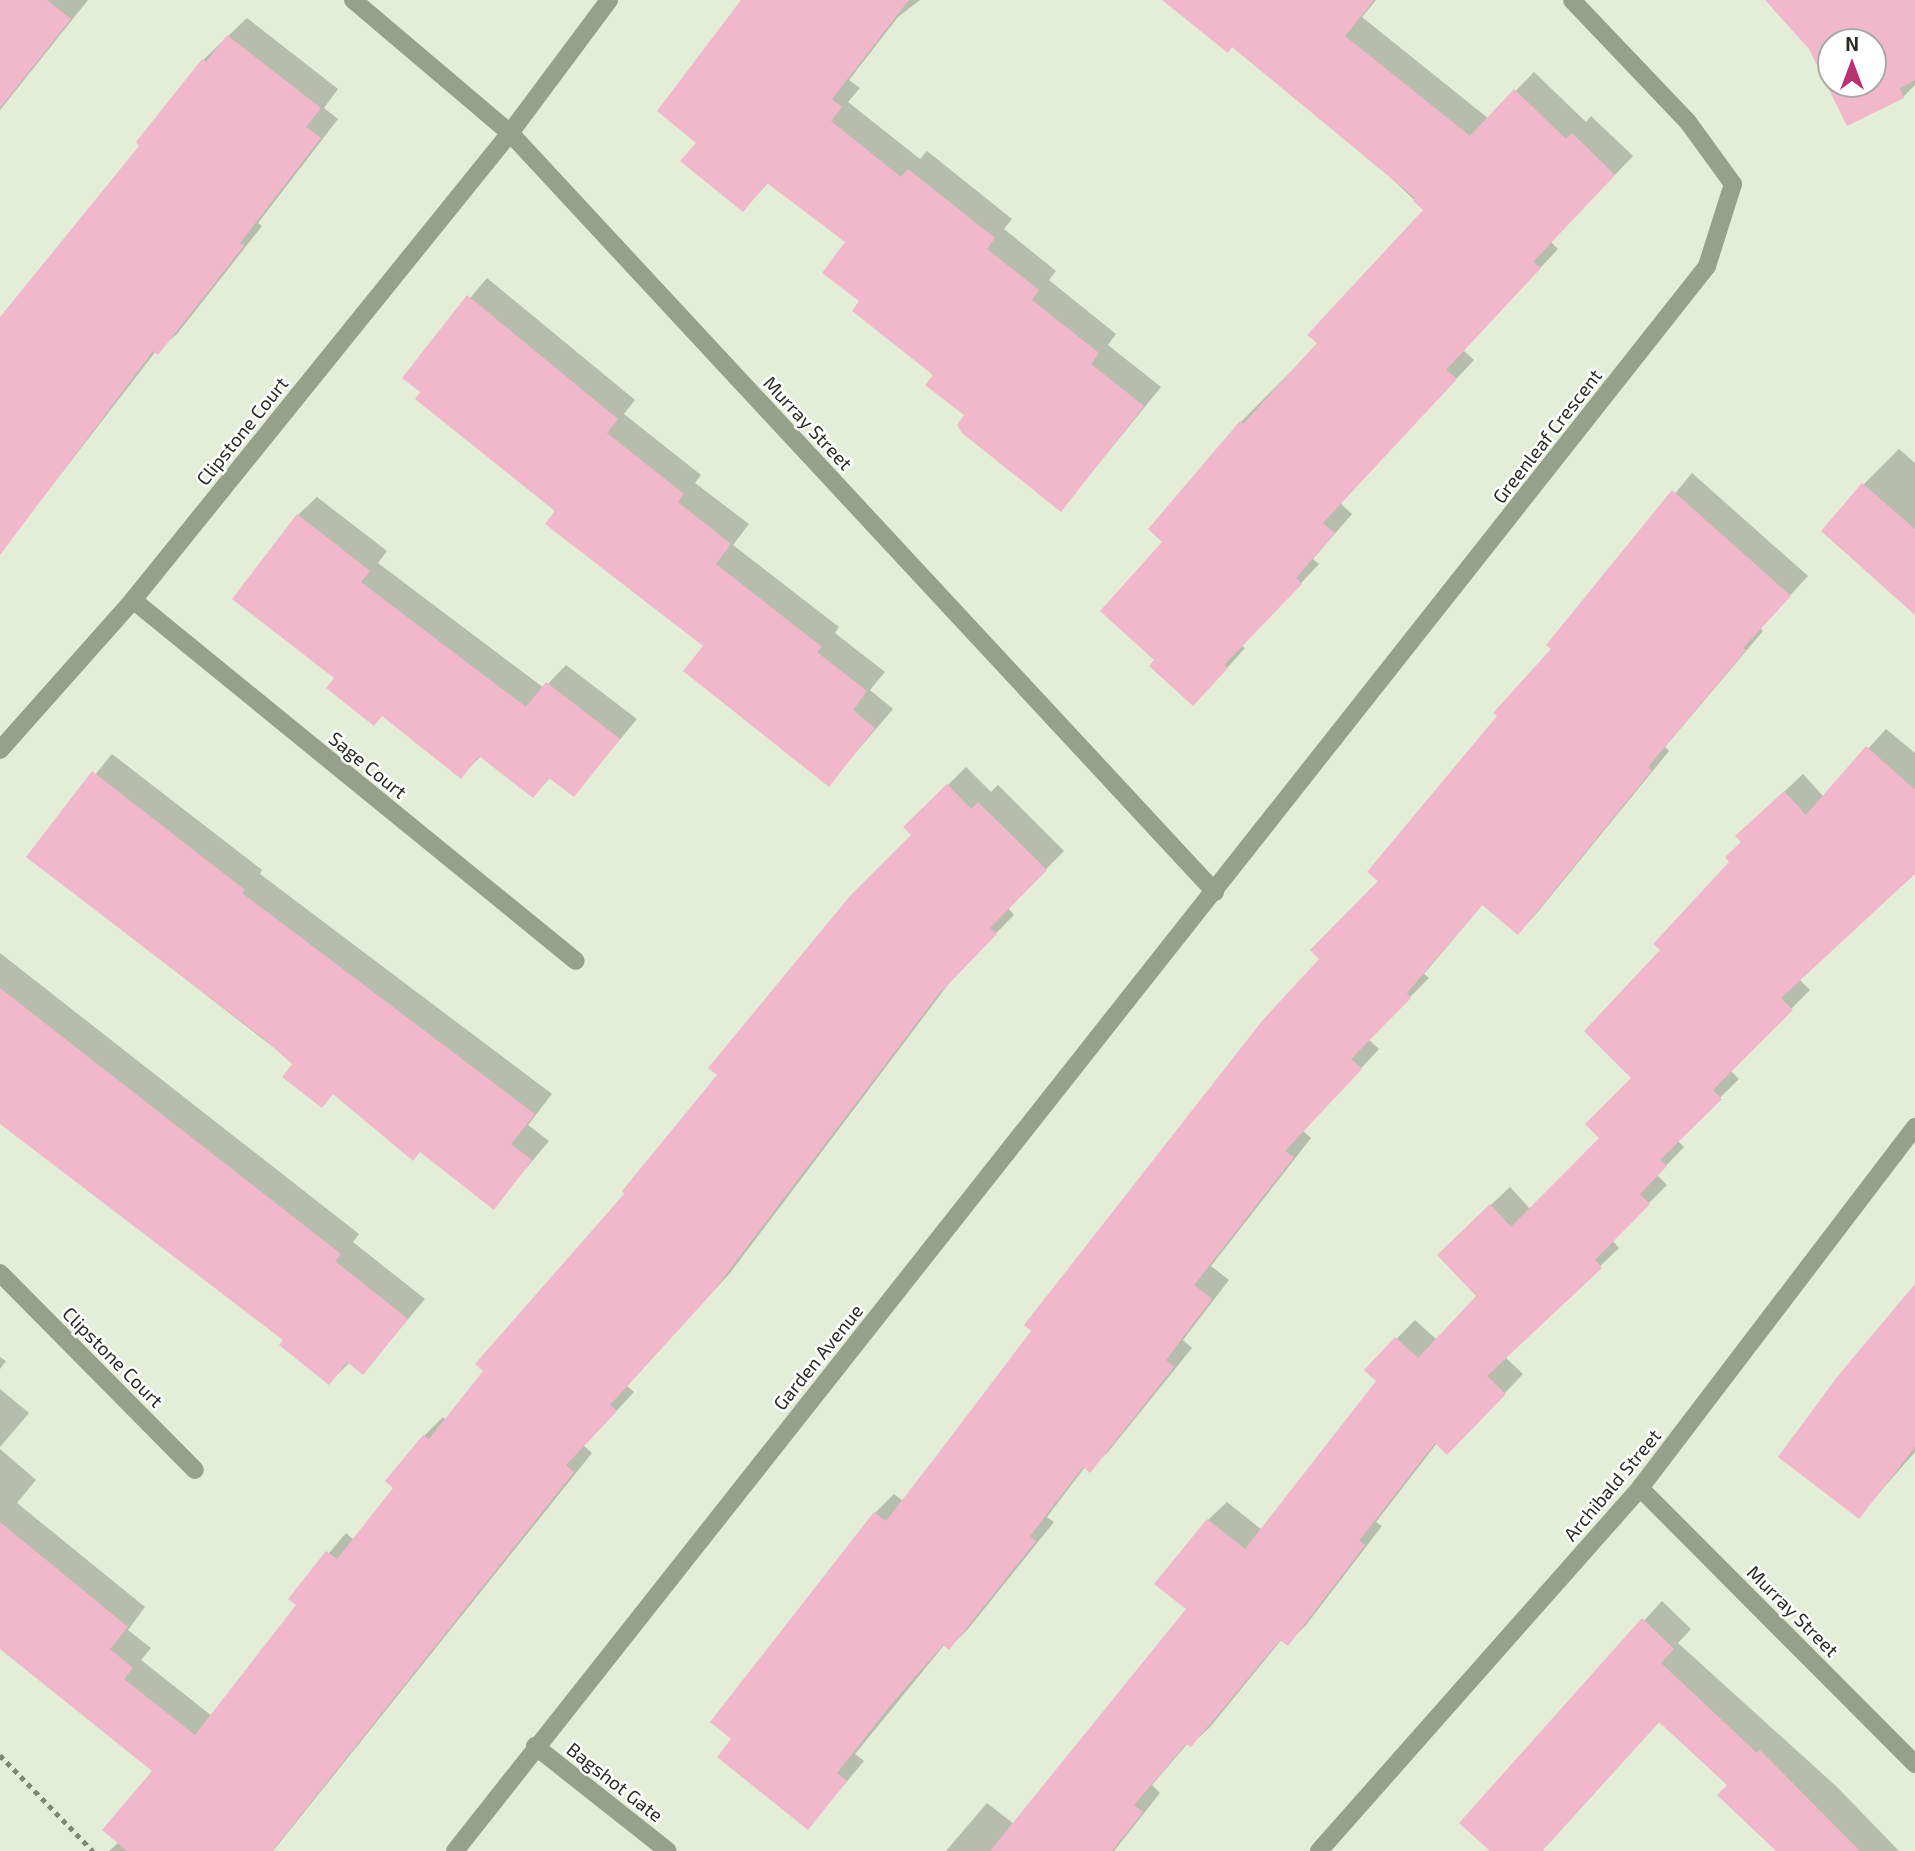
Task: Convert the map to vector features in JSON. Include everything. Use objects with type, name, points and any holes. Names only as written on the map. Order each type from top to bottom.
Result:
[{"type":"street","name":"Murray Street","points":[[352,0],[510,132],[1216,892]]},
{"type":"street","points":[[510,132],[609,0]]},
{"type":"street","name":"Greenleaf Crescent","points":[[1216,892],[1707,266],[1733,184],[1688,122],[1572,0]]},
{"type":"street","name":"Clipstone Court","points":[[0,750],[133,600],[510,132]]},
{"type":"street","name":"Sage Court","points":[[133,600],[576,961]]},
{"type":"street","name":"Garden Avenue","points":[[455,1851],[535,1746],[1216,892]]},
{"type":"street","name":"Archibald Street","points":[[1319,1851],[1640,1488],[1915,1127]]},
{"type":"street","name":"Clipstone Court","points":[[0,1273],[195,1470]]},
{"type":"street","name":"Murray Street","points":[[1640,1488],[1915,1764]]},
{"type":"street","name":"Bagshot Gate","points":[[535,1746],[668,1851]]},
{"type":"path","points":[[0,1755],[93,1851]]},
{"type":"building","points":[[0,0],[47,0],[71,19],[0,108]]},
{"type":"building","points":[[741,0],[909,0],[832,99],[842,107],[831,121],[901,177],[908,169],[995,238],[987,249],[1039,290],[1032,300],[1099,353],[1091,364],[1144,406],[1061,512],[962,433],[957,425],[964,415],[925,385],[933,375],[852,311],[859,301],[822,273],[845,242],[767,183],[743,212],[680,161],[696,143],[657,111]]},
{"type":"building","points":[[1162,0],[1374,0],[1345,36],[1470,136],[1514,89],[1566,139],[1572,133],[1615,175],[1533,262],[1541,268],[1446,370],[1457,379],[1323,523],[1335,533],[1296,578],[1302,584],[1224,665],[1228,668],[1193,706],[1149,666],[1154,660],[1100,611],[1162,542],[1148,529],[1240,421],[1243,424],[1317,343],[1307,335],[1423,210],[1413,201],[1415,198],[1232,47],[1228,53]]},
{"type":"building","points":[[1765,0],[1915,0],[1915,80],[1900,88],[1904,98],[1847,126],[1833,98],[1887,98],[1887,28],[1817,28],[1817,65],[1809,49]]},
{"type":"building","points":[[227,35],[321,108],[306,127],[321,138],[240,243],[244,246],[158,355],[153,351],[0,555],[0,317],[139,146],[136,142],[202,59],[206,62]]},
{"type":"building","points":[[467,295],[618,419],[607,433],[684,494],[678,502],[731,544],[716,564],[822,647],[817,652],[867,691],[853,710],[875,728],[829,787],[683,671],[703,646],[545,524],[555,511],[415,399],[420,392],[402,378]]},
{"type":"building","points":[[1862,483],[1915,529],[1915,615],[1821,531]]},
{"type":"building","points":[[1672,490],[1791,596],[1743,648],[1746,650],[1648,767],[1652,770],[1518,935],[1482,905],[1407,993],[1411,998],[1351,1059],[1362,1069],[1285,1151],[1294,1157],[1194,1285],[1212,1299],[1166,1360],[1174,1367],[1090,1473],[1083,1467],[1030,1536],[1036,1541],[949,1650],[943,1645],[837,1773],[847,1781],[808,1830],[717,1757],[731,1739],[710,1722],[874,1512],[886,1521],[1031,1331],[1024,1325],[1262,1021],[1319,959],[1310,950],[1378,881],[1367,872],[1497,716],[1493,713],[1551,649],[1546,645]]},
{"type":"building","points":[[297,514],[370,571],[361,582],[526,707],[546,682],[620,739],[574,797],[549,778],[533,798],[479,756],[461,779],[382,716],[374,726],[326,688],[334,678],[232,599]]},
{"type":"building","points":[[1866,746],[1915,790],[1915,874],[1781,998],[1793,1010],[1713,1090],[1722,1099],[1660,1160],[1667,1166],[1640,1194],[1650,1204],[1595,1260],[1602,1268],[1487,1376],[1506,1394],[1447,1455],[1435,1443],[1359,1541],[1365,1545],[1288,1646],[1280,1640],[1191,1747],[1186,1744],[1134,1805],[1143,1812],[1112,1851],[990,1851],[1186,1609],[1154,1584],[1207,1519],[1245,1549],[1376,1381],[1364,1370],[1395,1337],[1418,1358],[1476,1296],[1437,1255],[1490,1204],[1511,1227],[1599,1138],[1585,1124],[1631,1078],[1584,1031],[1660,950],[1653,944],[1729,862],[1725,857],[1741,842],[1735,836],[1784,791],[1806,815]]},
{"type":"building","points":[[92,771],[245,890],[242,893],[535,1114],[511,1144],[532,1160],[494,1210],[420,1152],[413,1161],[333,1094],[322,1108],[282,1077],[292,1064],[264,1039],[26,857]]},
{"type":"building","points":[[947,784],[971,809],[978,802],[1047,870],[990,928],[997,934],[938,995],[712,1293],[610,1405],[617,1411],[566,1465],[574,1472],[272,1851],[127,1851],[102,1830],[152,1771],[0,1649],[0,1522],[128,1627],[110,1649],[133,1668],[124,1679],[195,1735],[296,1605],[288,1599],[326,1551],[337,1559],[393,1488],[385,1481],[423,1435],[429,1439],[483,1371],[475,1364],[624,1194],[622,1191],[717,1075],[708,1068],[850,896],[911,835],[903,827]]},
{"type":"building","points":[[0,988],[341,1254],[335,1261],[408,1319],[363,1375],[347,1362],[329,1385],[279,1345],[283,1340],[0,1124]]},
{"type":"building","points":[[1915,1284],[1915,1447],[1859,1519],[1778,1457],[1837,1377]]},
{"type":"building","points":[[1642,1618],[1674,1649],[1661,1663],[1757,1753],[1760,1750],[1860,1851],[1776,1851],[1717,1795],[1727,1785],[1659,1722],[1542,1851],[1490,1851],[1459,1823]]}]
